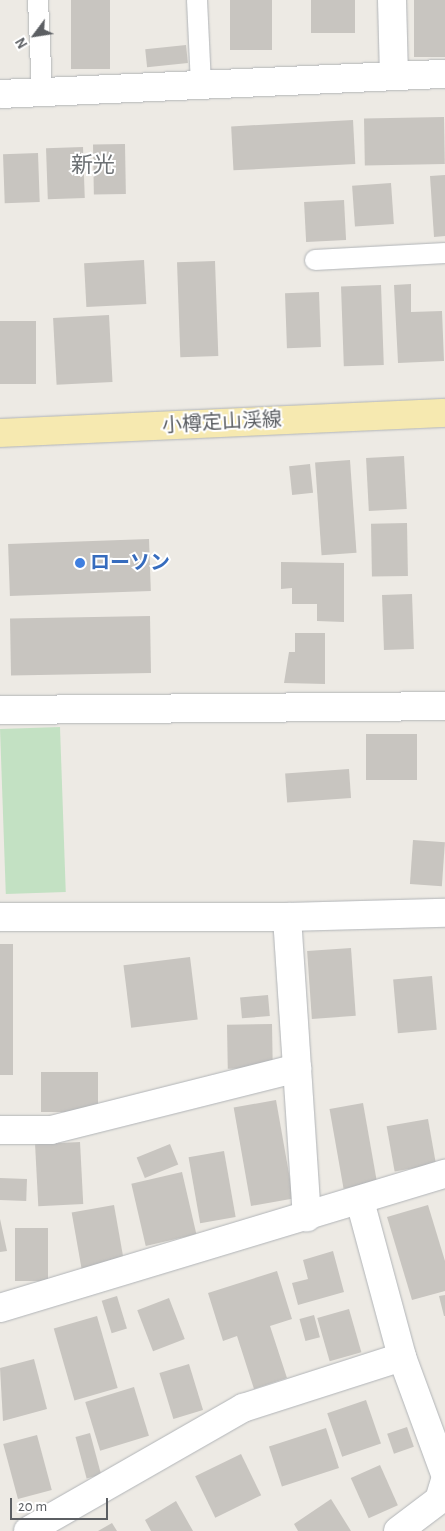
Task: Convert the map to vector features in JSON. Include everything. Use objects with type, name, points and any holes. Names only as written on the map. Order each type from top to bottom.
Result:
[{"type":"main road","name":"小樽定山渓線","points":[[0,433],[445,412]]},
{"type":"street","points":[[392,0],[394,75]]},
{"type":"street","points":[[0,94],[445,74]]},
{"type":"street","points":[[0,710],[445,706]]},
{"type":"street","points":[[0,917],[287,917],[445,914]]},
{"type":"street","points":[[287,917],[307,1217]]},
{"type":"street","points":[[0,1130],[51,1130],[297,1068]]},
{"type":"street","points":[[0,1308],[445,1174]]},
{"type":"street","points":[[360,1200],[402,1357],[445,1474]]},
{"type":"street","points":[[28,1531],[243,1408],[402,1357]]},
{"type":"street","points":[[398,1531],[440,1500],[445,1480]]},
{"type":"lane","points":[[38,0],[42,92]]},
{"type":"lane","points":[[197,0],[202,84]]},
{"type":"lane","points":[[315,260],[445,253]]},
{"type":"green space","points":[[60,727],[66,892],[6,894],[0,729]]},
{"type":"building","points":[[71,0],[110,0],[110,69],[71,69]]},
{"type":"building","points":[[230,0],[272,0],[272,50],[230,50]]},
{"type":"building","points":[[311,0],[355,0],[355,33],[311,33]]},
{"type":"building","points":[[414,0],[445,0],[445,57],[414,57]]},
{"type":"building","points":[[186,45],[188,63],[147,67],[145,49]]},
{"type":"building","points":[[444,117],[445,164],[365,165],[364,118]]},
{"type":"building","points":[[353,120],[355,164],[233,170],[231,126]]},
{"type":"building","points":[[125,144],[126,194],[94,195],[93,145]]},
{"type":"building","points":[[83,147],[85,198],[48,199],[46,148]]},
{"type":"building","points":[[38,153],[40,202],[5,203],[3,154]]},
{"type":"building","points":[[445,175],[445,236],[434,237],[430,176]]},
{"type":"building","points":[[391,183],[394,224],[355,227],[352,186]]},
{"type":"building","points":[[344,200],[346,240],[306,242],[304,202]]},
{"type":"building","points":[[144,260],[146,304],[86,307],[84,263]]},
{"type":"building","points":[[215,261],[218,356],[180,357],[177,262]]},
{"type":"building","points":[[411,284],[411,312],[442,311],[444,361],[398,363],[394,285]]},
{"type":"building","points":[[381,285],[384,365],[344,366],[341,286]]},
{"type":"building","points":[[319,292],[321,347],[287,348],[285,293]]},
{"type":"building","points":[[109,315],[113,382],[57,385],[53,318]]},
{"type":"building","points":[[0,321],[36,321],[36,384],[0,384]]},
{"type":"building","points":[[404,456],[407,509],[369,511],[366,458]]},
{"type":"building","points":[[350,460],[356,553],[322,555],[315,462]]},
{"type":"building","points":[[310,464],[313,493],[292,495],[289,466]]},
{"type":"building","points":[[407,523],[408,576],[372,577],[371,524]]},
{"type":"building","points":[[149,539],[151,591],[10,596],[8,544]]},
{"type":"building","points":[[281,562],[344,563],[344,622],[317,621],[317,604],[292,604],[292,588],[281,589]]},
{"type":"building","points":[[412,594],[414,649],[384,650],[382,595]]},
{"type":"building","points":[[150,616],[151,673],[11,675],[10,618]]},
{"type":"building","points":[[295,633],[325,633],[325,684],[284,683],[289,652],[295,652]]},
{"type":"building","points":[[366,734],[417,734],[417,780],[366,780]]},
{"type":"building","points":[[349,769],[351,798],[287,802],[285,773]]},
{"type":"building","points":[[413,840],[445,842],[442,886],[410,884]]},
{"type":"building","points":[[0,944],[13,944],[13,1075],[0,1075]]},
{"type":"building","points":[[351,948],[356,1016],[312,1019],[307,951]]},
{"type":"building","points":[[190,957],[198,1020],[131,1028],[123,965]]},
{"type":"building","points":[[432,976],[437,1030],[398,1033],[393,979]]},
{"type":"building","points":[[268,995],[270,1016],[242,1018],[240,997]]},
{"type":"building","points":[[272,1024],[273,1068],[228,1069],[227,1025]]},
{"type":"building","points":[[41,1072],[98,1072],[98,1112],[41,1112]]},
{"type":"building","points":[[276,1100],[293,1198],[251,1206],[234,1107]]},
{"type":"building","points":[[363,1103],[377,1183],[344,1189],[330,1109]]},
{"type":"building","points":[[428,1119],[436,1164],[395,1172],[387,1126]]},
{"type":"building","points":[[80,1142],[83,1204],[38,1206],[35,1144]]},
{"type":"building","points":[[170,1144],[178,1164],[145,1178],[137,1157]]},
{"type":"building","points":[[224,1151],[236,1217],[200,1223],[189,1157]]},
{"type":"building","points":[[182,1172],[196,1234],[146,1246],[131,1184]]},
{"type":"building","points":[[0,1178],[27,1179],[26,1201],[0,1200]]},
{"type":"building","points":[[114,1205],[124,1262],[82,1270],[72,1212]]},
{"type":"building","points":[[428,1205],[445,1261],[445,1291],[412,1300],[387,1217]]},
{"type":"building","points":[[0,1219],[7,1251],[0,1252]]},
{"type":"building","points":[[15,1228],[48,1228],[48,1281],[15,1281]]},
{"type":"building","points":[[333,1251],[344,1292],[298,1305],[292,1283],[308,1279],[303,1260]]},
{"type":"building","points":[[277,1271],[292,1319],[270,1326],[287,1378],[254,1389],[237,1336],[223,1341],[208,1293]]},
{"type":"building","points":[[445,1295],[445,1316],[444,1316],[439,1296]]},
{"type":"building","points":[[117,1296],[127,1329],[112,1333],[102,1301]]},
{"type":"building","points":[[169,1298],[185,1339],[153,1351],[137,1310]]},
{"type":"building","points":[[349,1309],[361,1352],[330,1361],[317,1318]]},
{"type":"building","points":[[314,1315],[320,1337],[305,1341],[300,1319]]},
{"type":"building","points":[[97,1316],[118,1388],[74,1400],[54,1328]]},
{"type":"building","points":[[34,1359],[47,1409],[3,1421],[0,1368]]},
{"type":"building","points":[[189,1364],[203,1410],[173,1419],[159,1373]]},
{"type":"building","points":[[134,1387],[149,1436],[100,1451],[85,1402]]},
{"type":"building","points":[[366,1400],[381,1443],[342,1457],[327,1413]]},
{"type":"building","points":[[407,1427],[414,1447],[394,1454],[387,1434]]},
{"type":"building","points":[[326,1428],[339,1468],[282,1486],[269,1447]]},
{"type":"building","points":[[90,1433],[101,1475],[87,1478],[76,1437]]},
{"type":"building","points":[[37,1435],[52,1490],[18,1499],[3,1444]]},
{"type":"building","points":[[241,1454],[261,1495],[215,1518],[195,1476]]},
{"type":"building","points":[[380,1465],[398,1505],[369,1518],[351,1478]]},
{"type":"building","points":[[331,1499],[351,1531],[298,1531],[294,1524]]},
{"type":"building","points":[[176,1501],[193,1531],[151,1531],[145,1520]]},
{"type":"building","points":[[112,1523],[117,1531],[98,1531]]},
{"type":"place","name":"ローソン","points":[[80,563]]},
{"type":"district","name":"新光","points":[[93,166]]}]
